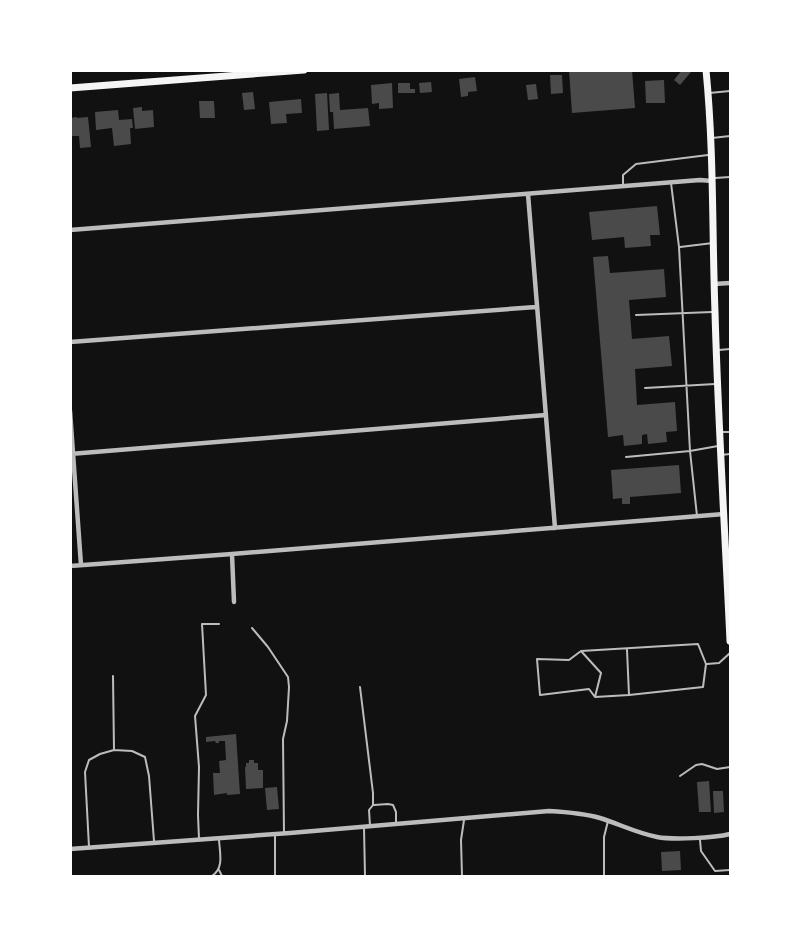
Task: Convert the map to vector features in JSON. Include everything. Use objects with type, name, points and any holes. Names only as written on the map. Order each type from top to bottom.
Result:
[{"type":"main road","points":[[70,88],[304,70]]},
{"type":"main road","points":[[706,70],[712,180],[716,351],[730,641]]},
{"type":"street","points":[[70,230],[712,180]]},
{"type":"street","points":[[528,194],[555,528]]},
{"type":"street","points":[[714,284],[730,283]]},
{"type":"street","points":[[70,342],[536,307]]},
{"type":"street","points":[[70,411],[81,566]]},
{"type":"street","points":[[72,454],[546,415]]},
{"type":"street","points":[[70,566],[724,514]]},
{"type":"street","points":[[232,554],[234,602]]},
{"type":"street","points":[[70,849],[539,812],[584,814],[659,837],[730,834]]},
{"type":"lane","points":[[708,93],[730,91]]},
{"type":"lane","points":[[710,138],[730,136]]},
{"type":"lane","points":[[622,187],[624,175],[636,164],[711,155]]},
{"type":"lane","points":[[712,180],[730,177]]},
{"type":"lane","points":[[671,183],[680,247],[690,452],[697,516]]},
{"type":"lane","points":[[680,247],[713,243]]},
{"type":"lane","points":[[636,315],[715,312]]},
{"type":"lane","points":[[716,351],[730,349]]},
{"type":"lane","points":[[645,388],[718,383]]},
{"type":"lane","points":[[720,433],[730,432]]},
{"type":"lane","points":[[626,457],[690,452],[720,446]]},
{"type":"lane","points":[[721,455],[730,454]]},
{"type":"lane","points":[[722,476],[730,476]]},
{"type":"lane","points":[[200,839],[199,767],[195,716],[206,694],[202,624],[219,624]]},
{"type":"lane","points":[[252,628],[288,677],[287,721],[283,739],[284,833]]},
{"type":"lane","points":[[698,644],[706,664],[703,687],[595,697],[589,689],[540,695],[537,659],[570,660],[581,651],[698,644]]},
{"type":"lane","points":[[627,649],[629,695]]},
{"type":"lane","points":[[581,651],[601,673],[595,697]]},
{"type":"lane","points":[[706,664],[720,663],[730,653]]},
{"type":"lane","points":[[113,676],[114,750]]},
{"type":"lane","points":[[360,687],[373,805],[369,810],[367,826],[365,876]]},
{"type":"lane","points":[[89,847],[85,772],[89,760],[114,750],[132,751],[145,757],[149,776],[154,842]]},
{"type":"lane","points":[[680,776],[696,765],[702,764],[717,769],[730,767]]},
{"type":"lane","points":[[373,805],[393,805],[396,812],[396,824]]},
{"type":"lane","points":[[462,876],[461,840],[465,818]]},
{"type":"lane","points":[[604,876],[604,837],[608,821]]},
{"type":"lane","points":[[275,834],[275,876]]},
{"type":"lane","points":[[219,837],[219,870],[222,876]]},
{"type":"lane","points":[[700,837],[701,851],[714,871],[730,870]]},
{"type":"lane","points":[[212,876],[219,870]]},
{"type":"building","points":[[569,70],[632,70],[635,108],[572,113]]},
{"type":"building","points":[[682,70],[691,72],[680,85],[674,80]]},
{"type":"building","points":[[550,75],[562,75],[563,93],[551,94]]},
{"type":"building","points":[[475,77],[477,91],[468,92],[468,96],[461,97],[459,79]]},
{"type":"building","points":[[664,80],[665,103],[646,103],[645,81]]},
{"type":"building","points":[[431,82],[432,92],[420,93],[419,83]]},
{"type":"building","points":[[392,83],[393,108],[379,109],[379,103],[372,104],[371,85]]},
{"type":"building","points":[[398,83],[410,83],[410,89],[415,89],[415,93],[398,93]]},
{"type":"building","points":[[536,84],[538,99],[528,100],[526,85]]},
{"type":"building","points":[[253,92],[255,109],[244,110],[242,93]]},
{"type":"building","points":[[327,93],[329,130],[317,131],[315,94]]},
{"type":"building","points":[[339,93],[340,110],[368,108],[370,126],[334,129],[329,94]]},
{"type":"building","points":[[301,99],[302,113],[286,114],[287,123],[271,124],[269,102]]},
{"type":"building","points":[[199,101],[214,101],[215,118],[200,118]]},
{"type":"building","points":[[142,107],[142,111],[153,110],[154,127],[135,129],[133,108]]},
{"type":"building","points":[[118,110],[119,120],[132,119],[131,144],[114,146],[112,128],[96,130],[95,112]]},
{"type":"building","points":[[88,117],[91,147],[80,148],[79,136],[71,136],[70,118]]},
{"type":"building","points":[[657,206],[660,235],[650,235],[651,246],[625,248],[624,237],[592,240],[589,212]]},
{"type":"building","points":[[608,256],[610,273],[664,269],[666,297],[629,300],[632,339],[669,336],[672,366],[635,369],[637,405],[675,402],[677,431],[666,432],[667,442],[648,444],[647,434],[642,435],[642,444],[624,446],[623,435],[608,437],[593,257]]},
{"type":"building","points":[[679,465],[681,493],[630,497],[630,504],[622,504],[622,498],[613,499],[611,470]]},
{"type":"building","points":[[236,734],[240,794],[214,795],[213,773],[220,773],[219,761],[226,760],[225,741],[206,742],[206,737]]},
{"type":"building","points":[[249,760],[258,763],[258,770],[263,770],[263,788],[246,789],[245,767]]},
{"type":"building","points":[[709,781],[711,812],[699,812],[697,782]]},
{"type":"building","points":[[277,787],[279,809],[267,810],[265,788]]},
{"type":"building","points":[[713,791],[723,791],[724,812],[714,813]]},
{"type":"building","points":[[680,851],[681,870],[662,871],[661,852]]}]
